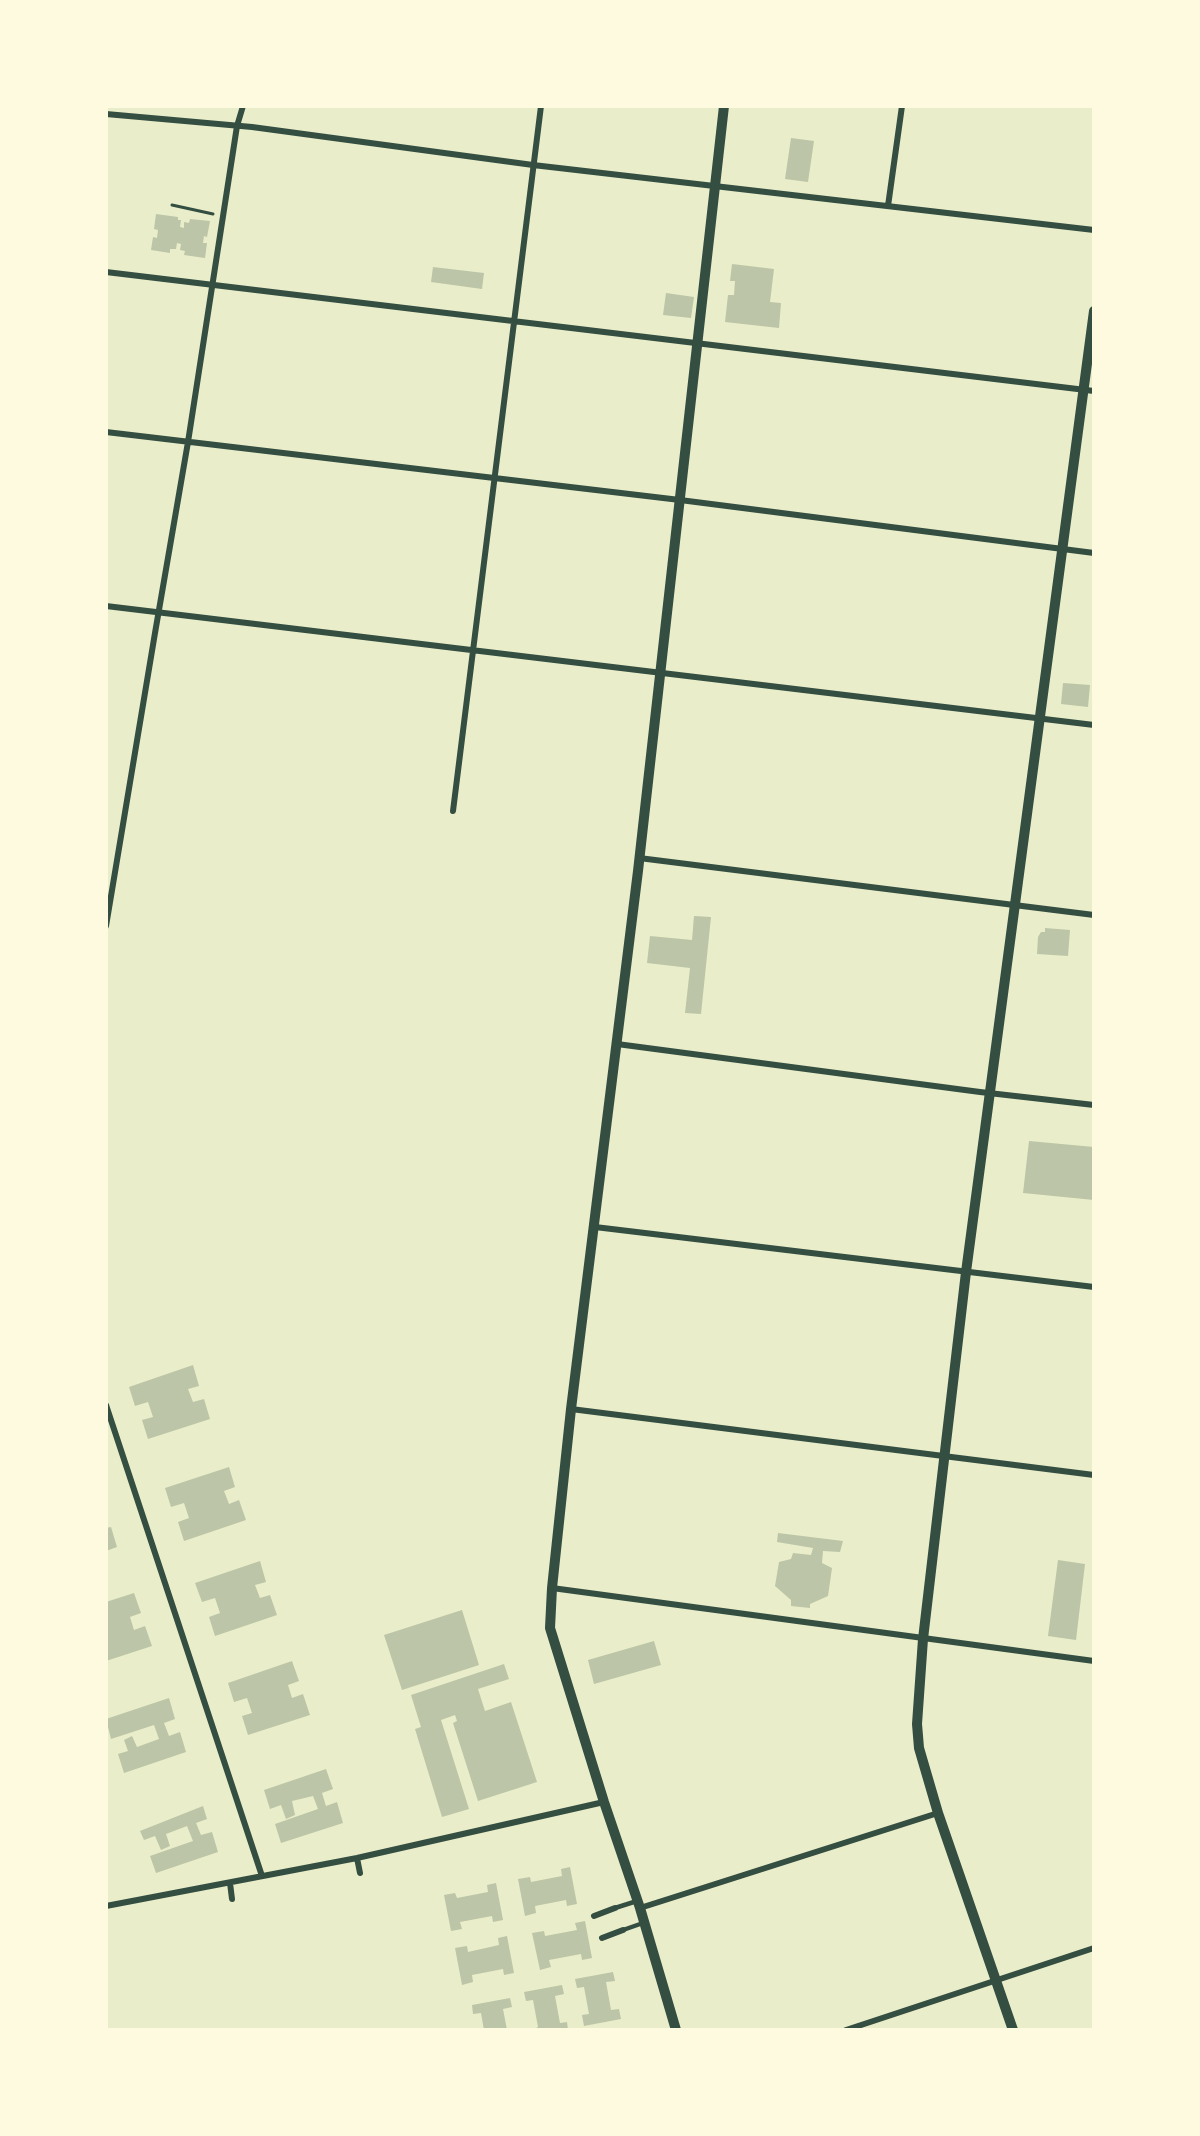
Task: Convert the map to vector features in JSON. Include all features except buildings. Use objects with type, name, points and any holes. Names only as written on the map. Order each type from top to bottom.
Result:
[{"type":"street","points":[[106,927],[189,442],[237,126],[243,106]]},
{"type":"street","points":[[453,810],[541,106]]},
{"type":"street","points":[[676,2030],[645,1922],[604,1802],[550,1628],[552,1588],[571,1409],[661,673],[724,106]]},
{"type":"street","points":[[888,206],[902,106]]},
{"type":"street","points":[[106,114],[237,126],[534,165],[1094,230]]},
{"type":"street","points":[[106,272],[1088,390]]},
{"type":"street","points":[[1013,2030],[938,1813],[919,1748],[917,1724],[923,1639],[966,1272],[1013,905],[1088,390],[1094,311]]},
{"type":"street","points":[[106,432],[494,480],[680,500],[1094,553]]},
{"type":"street","points":[[106,606],[1094,725]]},
{"type":"street","points":[[639,858],[1094,915]]},
{"type":"street","points":[[617,1044],[1094,1105]]},
{"type":"street","points":[[595,1227],[1094,1287]]},
{"type":"street","points":[[106,1405],[262,1876]]},
{"type":"street","points":[[571,1409],[1094,1475]]},
{"type":"street","points":[[552,1588],[1094,1661]]},
{"type":"street","points":[[106,1906],[357,1858],[604,1802]]},
{"type":"street","points":[[639,1904],[938,1813]]},
{"type":"street","points":[[357,1858],[360,1873]]},
{"type":"street","points":[[230,1883],[232,1899]]},
{"type":"street","points":[[594,1916],[615,1908]]},
{"type":"street","points":[[602,1938],[623,1930]]},
{"type":"street","points":[[846,2030],[1094,1948]]},
{"type":"lane","points":[[615,1908],[639,1904]]},
{"type":"lane","points":[[623,1930],[645,1922]]},
{"type":"path","points":[[172,205],[224,216]]}]
